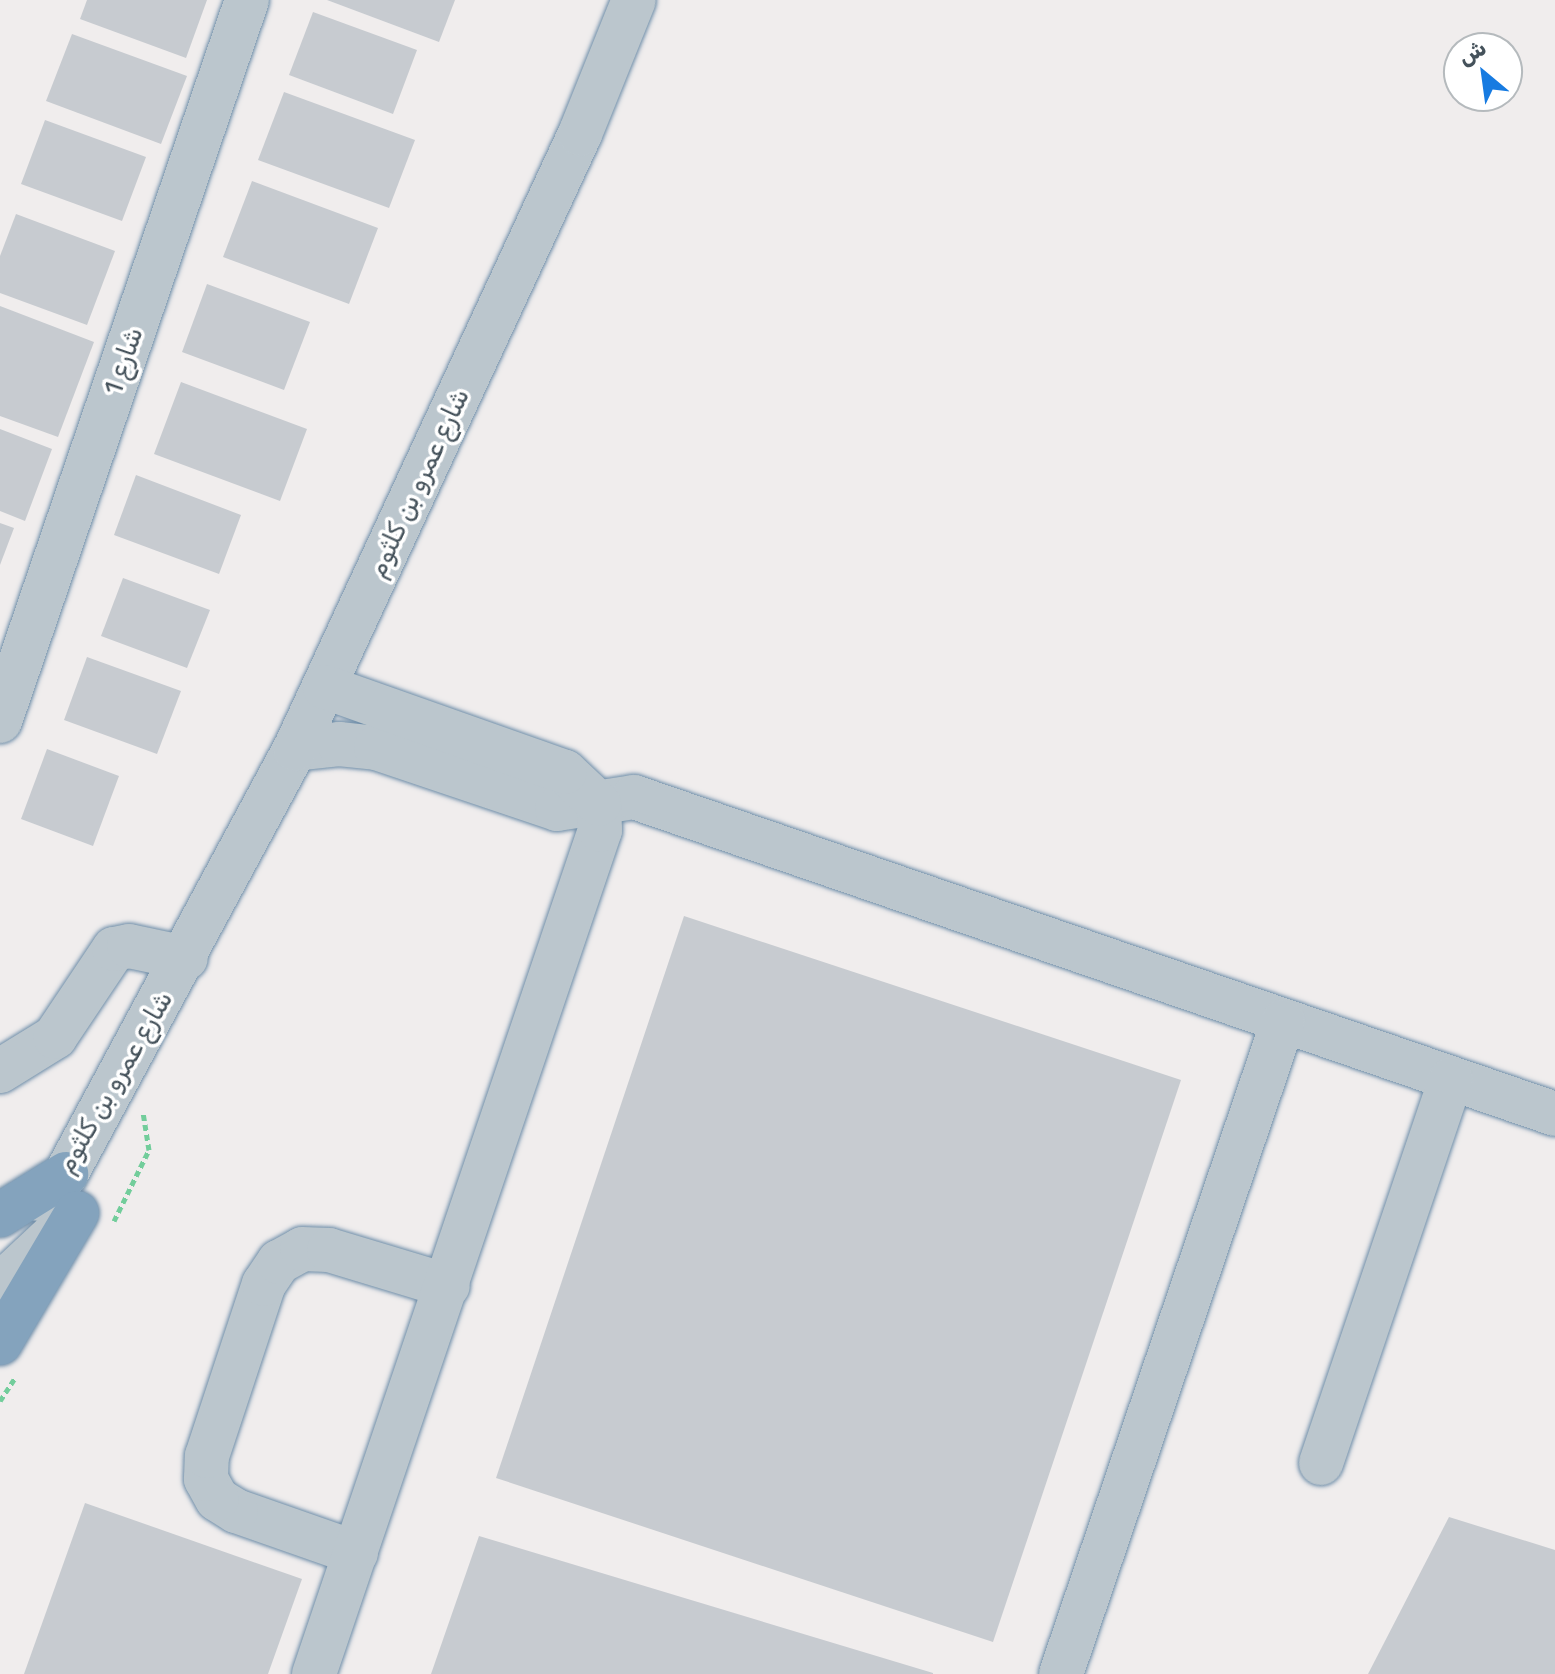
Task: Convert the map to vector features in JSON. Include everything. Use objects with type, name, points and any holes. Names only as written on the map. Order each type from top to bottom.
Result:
[{"type":"highway","points":[[0,1215],[71,1193]]},
{"type":"highway","points":[[0,1343],[71,1193]]},
{"type":"street","name":"شارع 1","points":[[0,721],[247,0]]},
{"type":"street","name":"شارع عمرو بن كلثوم","points":[[0,1285],[71,1193],[123,1063],[186,958],[295,749],[580,134],[634,0]]},
{"type":"street","points":[[325,687],[565,772],[599,804]]},
{"type":"street","points":[[295,749],[339,744],[376,748],[547,807],[599,804],[634,797],[1555,1114]]},
{"type":"street","points":[[314,1674],[594,858],[599,804]]},
{"type":"street","points":[[0,1071],[55,1037],[114,949],[129,946],[186,958]]},
{"type":"street","points":[[1061,1674],[1283,1022]]},
{"type":"street","points":[[1321,1463],[1451,1079]]},
{"type":"street","name":"شارع عمرو بن كلثوم","points":[[0,1231],[71,1193]]},
{"type":"street","points":[[356,1553],[236,1511],[217,1499],[206,1479],[207,1456],[264,1284],[279,1262],[302,1249],[329,1250],[448,1286]]},
{"type":"building","points":[[87,0],[207,0],[186,58],[80,19]]},
{"type":"building","points":[[327,0],[455,0],[439,42]]},
{"type":"building","points":[[313,12],[417,50],[393,114],[289,75]]},
{"type":"building","points":[[72,34],[187,76],[161,144],[46,101]]},
{"type":"building","points":[[284,92],[415,140],[389,208],[258,160]]},
{"type":"building","points":[[45,120],[146,157],[122,221],[21,184]]},
{"type":"building","points":[[252,181],[378,228],[349,304],[223,257]]},
{"type":"building","points":[[16,214],[115,251],[87,325],[0,293],[0,256]]},
{"type":"building","points":[[207,284],[310,322],[284,390],[182,352]]},
{"type":"building","points":[[0,306],[94,342],[58,437],[0,416]]},
{"type":"building","points":[[181,382],[307,429],[280,501],[154,454]]},
{"type":"building","points":[[0,429],[52,449],[25,521],[0,511]]},
{"type":"building","points":[[136,475],[241,515],[219,574],[114,535]]},
{"type":"building","points":[[0,523],[14,528],[0,565]]},
{"type":"building","points":[[123,578],[210,610],[187,668],[101,636]]},
{"type":"building","points":[[87,657],[181,691],[157,754],[64,720]]},
{"type":"building","points":[[47,749],[119,776],[93,846],[21,819]]},
{"type":"building","points":[[684,916],[1181,1080],[993,1642],[496,1478]]},
{"type":"building","points":[[85,1503],[302,1579],[268,1674],[24,1674]]},
{"type":"building","points":[[1449,1517],[1555,1550],[1555,1674],[1368,1674]]},
{"type":"building","points":[[479,1536],[933,1673],[933,1674],[431,1674]]}]
